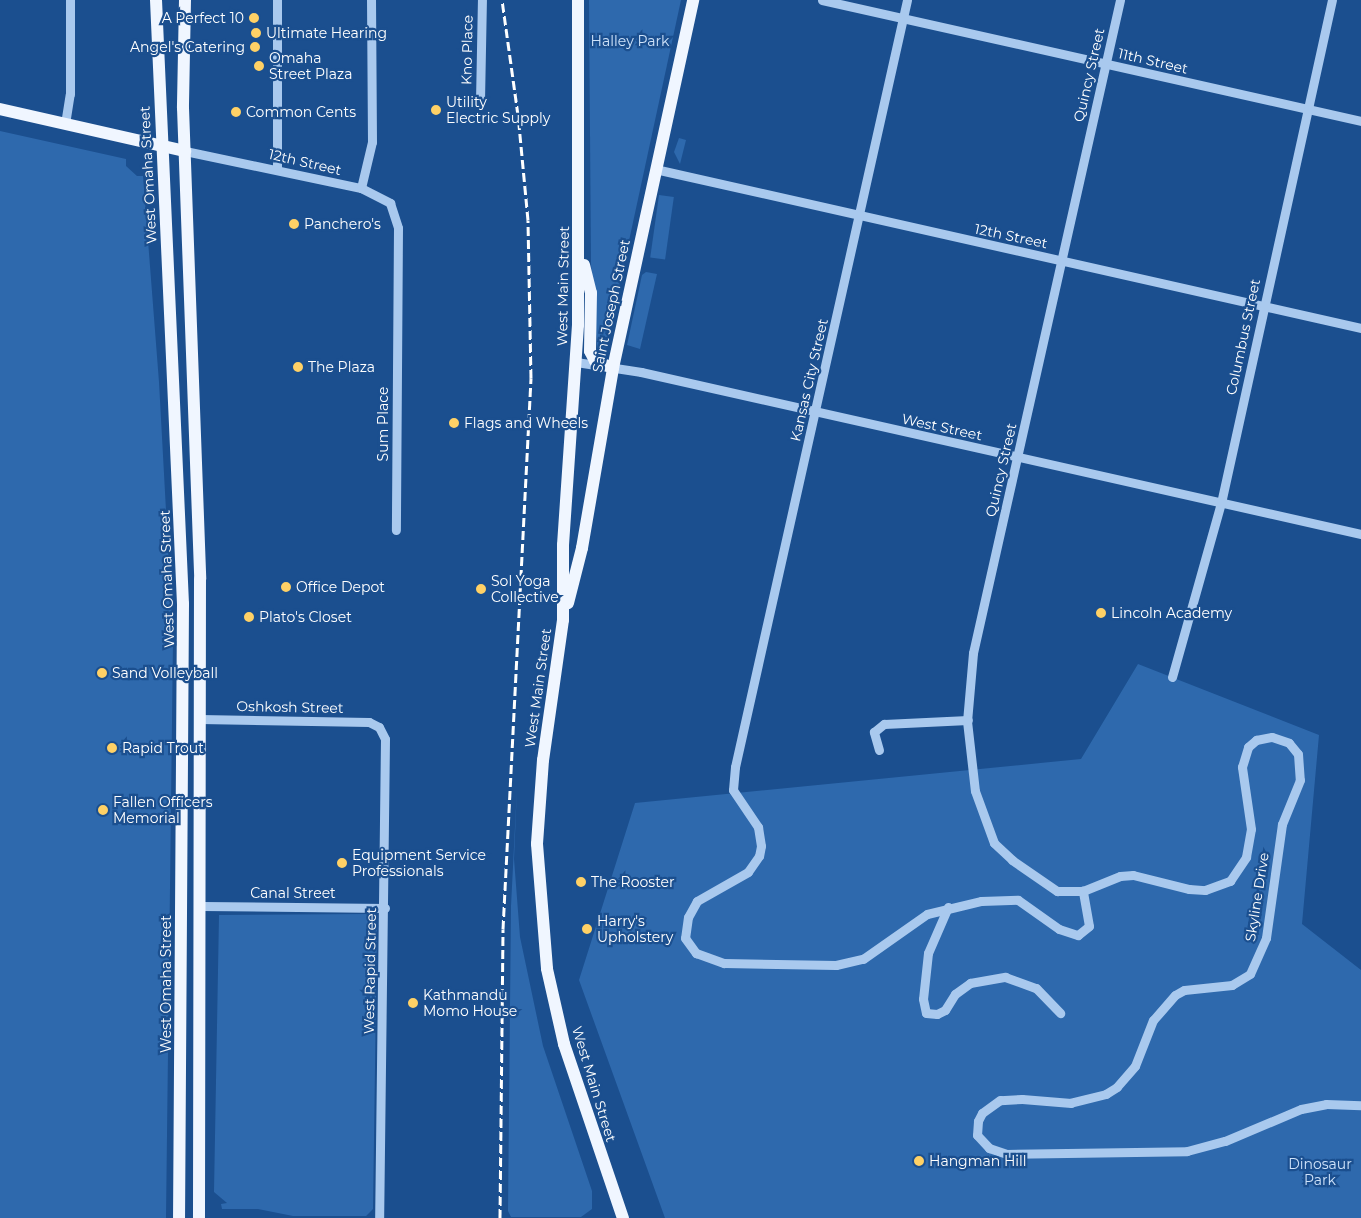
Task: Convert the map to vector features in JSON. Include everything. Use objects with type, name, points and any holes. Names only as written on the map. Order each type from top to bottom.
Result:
[{"type":"main road","name":"West Omaha Street","points":[[156,0],[160,145],[183,604],[179,1218]]},
{"type":"main road","points":[[184,0],[185,151],[200,579],[202,906],[199,1218]]},
{"type":"main road","name":"West Main Street","points":[[578,0],[580,256],[576,362],[563,544],[563,620],[539,799],[537,844],[540,908],[547,969],[564,1044],[624,1218]]},
{"type":"main road","name":"Saint Joseph Street","points":[[563,620],[582,548],[613,368],[693,0]]},
{"type":"main road","points":[[0,109],[185,151]]},
{"type":"main road","points":[[580,256],[591,293],[590,351],[595,361],[613,368]]},
{"type":"street","points":[[65,124],[70,94],[70,0]]},
{"type":"street","points":[[276,169],[277,0]]},
{"type":"street","points":[[361,188],[372,142],[371,0]]},
{"type":"street","name":"Kno Place","points":[[480,101],[482,0]]},
{"type":"street","name":"11th Street","points":[[822,0],[1361,121]]},
{"type":"street","name":"Kansas City Street","points":[[907,0],[735,767],[733,790],[758,827],[759,856],[748,872],[707,894],[692,908],[685,938],[696,952],[740,965],[850,963],[868,956],[915,920],[948,907]]},
{"type":"street","name":"Quincy Street","points":[[1083,891],[1065,892],[1050,888],[994,843],[974,791],[968,720],[973,653],[1120,0]]},
{"type":"street","name":"Columbus Street","points":[[1172,677],[1221,503],[1332,0]]},
{"type":"street","name":"12th Street","points":[[185,151],[361,188],[390,203],[398,228]]},
{"type":"street","name":"12th Street","points":[[655,169],[1361,328]]},
{"type":"street","name":"Sum Place","points":[[396,530],[398,228]]},
{"type":"street","name":"West Street","points":[[576,362],[613,368],[1361,534]]},
{"type":"street","name":"Oshkosh Street","points":[[200,720],[369,722],[379,727]]},
{"type":"street","points":[[879,750],[874,732],[884,724],[968,720]]},
{"type":"street","name":"West Rapid Street","points":[[379,727],[385,739],[385,908],[379,1218]]},
{"type":"street","name":"Skyline Drive","points":[[1083,891],[1120,876],[1133,874],[1189,889],[1218,887],[1230,881],[1246,857],[1250,842],[1242,767],[1248,747],[1256,740],[1272,737],[1290,743],[1298,754],[1300,780],[1282,824],[1266,938],[1250,974],[1232,985],[1184,990],[1175,995],[1153,1020],[1135,1066],[1117,1087],[1106,1094],[1078,1102],[1009,1099],[989,1105],[978,1121],[977,1130],[980,1140],[989,1148],[1020,1155],[1187,1151],[1225,1141],[1301,1110],[1326,1104],[1361,1105]]},
{"type":"street","points":[[1060,1013],[1036,988],[1005,977],[970,983],[955,994],[945,1010],[938,1014],[926,1013],[922,999],[928,953],[948,907],[981,901],[1018,900],[1059,929],[1078,936],[1089,926],[1083,891]]},
{"type":"street","name":"Canal Street","points":[[202,906],[385,908]]},
{"type":"green space","name":"Halley Park","points":[[589,0],[681,0],[605,352],[598,356],[591,264]]},
{"type":"green space","points":[[0,131],[126,159],[126,166],[137,176],[143,176],[159,382],[173,639],[166,1218],[0,1218]]},
{"type":"green space","points":[[679,138],[686,140],[680,164],[674,152]]},
{"type":"green space","points":[[659,195],[674,197],[665,259],[650,257]]},
{"type":"green space","points":[[646,272],[657,274],[640,349],[627,345],[642,275]]},
{"type":"green space","name":"Dinosaur Park","points":[[1138,664],[1319,735],[1302,924],[1361,970],[1361,1218],[665,1218],[579,980],[635,803],[1081,759]]},
{"type":"green space","points":[[517,787],[514,859],[520,937],[543,1046],[592,1191],[592,1209],[581,1217],[511,1217],[508,1211],[511,906]]},
{"type":"green space","points":[[369,914],[377,925],[373,1209],[366,1216],[293,1216],[258,1209],[222,1209],[221,1204],[227,1203],[214,1192],[219,915]]},
{"type":"railway","points":[[500,1218],[503,929],[531,378],[528,220],[518,115],[502,0]]},
{"type":"place","name":"A Perfect 10","points":[[254,18]]},
{"type":"place","name":"Ultimate Hearing","points":[[256,33]]},
{"type":"place","name":"Angel's Catering","points":[[255,47]]},
{"type":"place","name":"Omaha Street Plaza","points":[[259,66]]},
{"type":"place","name":"Utility Electric Supply","points":[[436,110]]},
{"type":"place","name":"Common Cents","points":[[236,112]]},
{"type":"place","name":"Panchero's","points":[[294,224]]},
{"type":"place","name":"The Plaza","points":[[298,367]]},
{"type":"place","name":"Flags and Wheels","points":[[454,423]]},
{"type":"place","name":"Office Depot","points":[[286,587]]},
{"type":"place","name":"Sol Yoga Collective","points":[[481,589]]},
{"type":"place","name":"Lincoln Academy","points":[[1101,613]]},
{"type":"place","name":"Plato's Closet","points":[[249,617]]},
{"type":"place","name":"Sand Volleyball","points":[[102,673]]},
{"type":"place","name":"Rapid Trout","points":[[112,748]]},
{"type":"place","name":"Fallen Officers Memorial","points":[[103,810]]},
{"type":"place","name":"Equipment Service Professionals","points":[[342,863]]},
{"type":"place","name":"The Rooster","points":[[581,882]]},
{"type":"place","name":"Harry's Upholstery","points":[[587,929]]},
{"type":"place","name":"Kathmandu Momo House","points":[[413,1003]]},
{"type":"place","name":"Hangman Hill","points":[[919,1161]]}]
